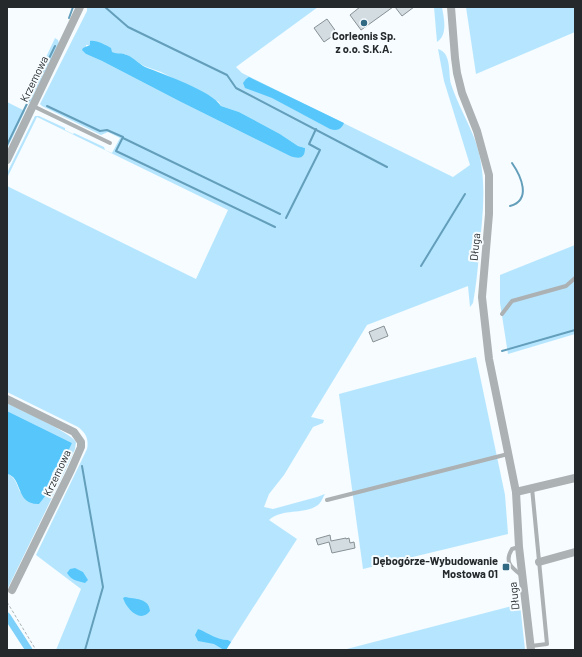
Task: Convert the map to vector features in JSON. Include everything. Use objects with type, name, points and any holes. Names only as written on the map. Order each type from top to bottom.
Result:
[{"type":"street","name":"Krzemowa","points":[[7,160],[80,7]]},
{"type":"street","name":"Długa","points":[[451,7],[457,73],[462,93],[482,146],[489,175],[490,214],[482,297],[489,359],[516,492],[520,547],[531,648]]},
{"type":"street","name":"Krzemowa","points":[[7,399],[74,432],[81,442],[81,447],[71,470],[12,590]]},
{"type":"street","points":[[516,492],[575,478]]},
{"type":"street","points":[[539,562],[575,552]]},
{"type":"lane","points":[[33,106],[110,143]]},
{"type":"lane","points":[[502,314],[512,301],[566,286],[575,278]]},
{"type":"lane","points":[[327,500],[508,454]]},
{"type":"lane","points":[[531,648],[548,644],[532,488]]},
{"type":"lane","points":[[520,547],[512,549],[508,558],[510,565],[523,577]]},
{"type":"path","points":[[7,602],[36,650]]},
{"type":"shaded area","points":[[87,7],[318,7],[236,67],[242,73],[453,177],[470,165],[444,81],[438,49],[446,55],[449,64],[451,84],[475,140],[482,167],[483,209],[473,303],[470,307],[468,286],[367,325],[311,417],[324,420],[323,423],[313,427],[284,475],[269,494],[264,507],[273,509],[325,494],[319,504],[312,508],[280,514],[269,520],[297,539],[226,650],[56,650],[81,589],[36,555],[87,449],[88,442],[85,434],[78,427],[7,392],[7,186],[196,279],[228,210],[37,117],[7,178],[7,173],[35,116],[39,116],[65,128],[65,130],[104,147],[105,150],[112,153],[120,138],[108,132],[101,135],[40,104],[87,11]],"holes":[[[86,45],[116,54],[125,54],[144,66],[161,72],[219,102],[221,106],[239,112],[280,134],[298,146],[305,148],[290,156],[86,54]]]},
{"type":"shaded area","points":[[434,7],[442,7],[444,22],[443,35],[437,42]]},
{"type":"shaded area","points":[[466,7],[575,7],[575,32],[476,74]]},
{"type":"shaded area","points":[[55,38],[58,40],[59,44],[30,103],[25,102]]},
{"type":"shaded area","points":[[90,41],[101,43],[111,48],[112,52],[127,55],[145,67],[175,78],[198,89],[216,100],[221,106],[239,112],[280,134],[298,146],[305,148],[303,156],[296,158],[290,156],[86,54],[82,50],[90,45]]},
{"type":"shaded area","points":[[249,77],[344,123],[342,127],[335,130],[330,129],[272,98],[245,88],[243,83]]},
{"type":"shaded area","points":[[7,102],[25,111],[7,149]]},
{"type":"shaded area","points":[[575,245],[575,334],[508,354],[500,303],[500,275]]},
{"type":"shaded area","points":[[476,357],[505,495],[508,534],[363,569],[339,394]]},
{"type":"shaded area","points":[[7,403],[55,427],[76,442],[75,449],[66,469],[7,590],[7,474],[14,479],[20,492],[51,485],[53,471],[72,443],[7,411]]},
{"type":"shaded area","points":[[7,411],[72,443],[62,464],[53,471],[48,490],[39,504],[31,503],[26,500],[15,480],[12,476],[7,474]]},
{"type":"shaded area","points":[[75,568],[83,572],[88,580],[85,583],[72,579],[67,573],[70,569]]},
{"type":"shaded area","points":[[125,597],[144,601],[149,607],[150,611],[146,615],[142,616],[134,613],[127,606],[123,598]]},
{"type":"shaded area","points":[[520,604],[525,650],[343,650]]},
{"type":"shaded area","points":[[198,629],[216,638],[231,642],[226,650],[224,650],[214,644],[198,641],[195,635]]},
{"type":"building","name":"Corleonis Sp. z o.o. S.K.A.","points":[[360,7],[393,7],[361,30],[350,15]]},
{"type":"building","name":"Corleonis Sp. z o.o. S.K.A.","points":[[395,7],[414,7],[402,16]]},
{"type":"building","points":[[327,19],[337,33],[324,42],[314,28]]},
{"type":"building","points":[[384,326],[388,336],[373,342],[369,332]]},
{"type":"building","points":[[330,535],[331,541],[349,538],[350,543],[354,542],[355,548],[332,553],[329,542],[318,545],[316,539]]},
{"type":"waterway","points":[[69,18],[73,7]]},
{"type":"waterway","points":[[105,7],[128,27],[227,75],[236,88],[387,167]]},
{"type":"waterway","points":[[7,145],[55,46]]},
{"type":"waterway","points":[[47,106],[100,131],[107,130],[123,137],[116,151],[275,227]]},
{"type":"waterway","points":[[286,218],[320,150],[309,144],[316,129]]},
{"type":"waterway","points":[[123,138],[280,214]]},
{"type":"waterway","points":[[510,206],[517,203],[521,199],[523,193],[523,187],[519,174],[512,163]]},
{"type":"waterway","points":[[421,266],[465,194]]},
{"type":"waterway","points":[[502,351],[575,330]]},
{"type":"waterway","points":[[82,466],[103,587],[85,650]]},
{"type":"waterway","points":[[7,616],[29,650]]},
{"type":"place","name":"Corleonis Sp. z o.o. S.K.A.","points":[[364,23]]},
{"type":"place","name":"Dębogórze-Wybudowanie Mostowa 01","points":[[506,567]]}]
